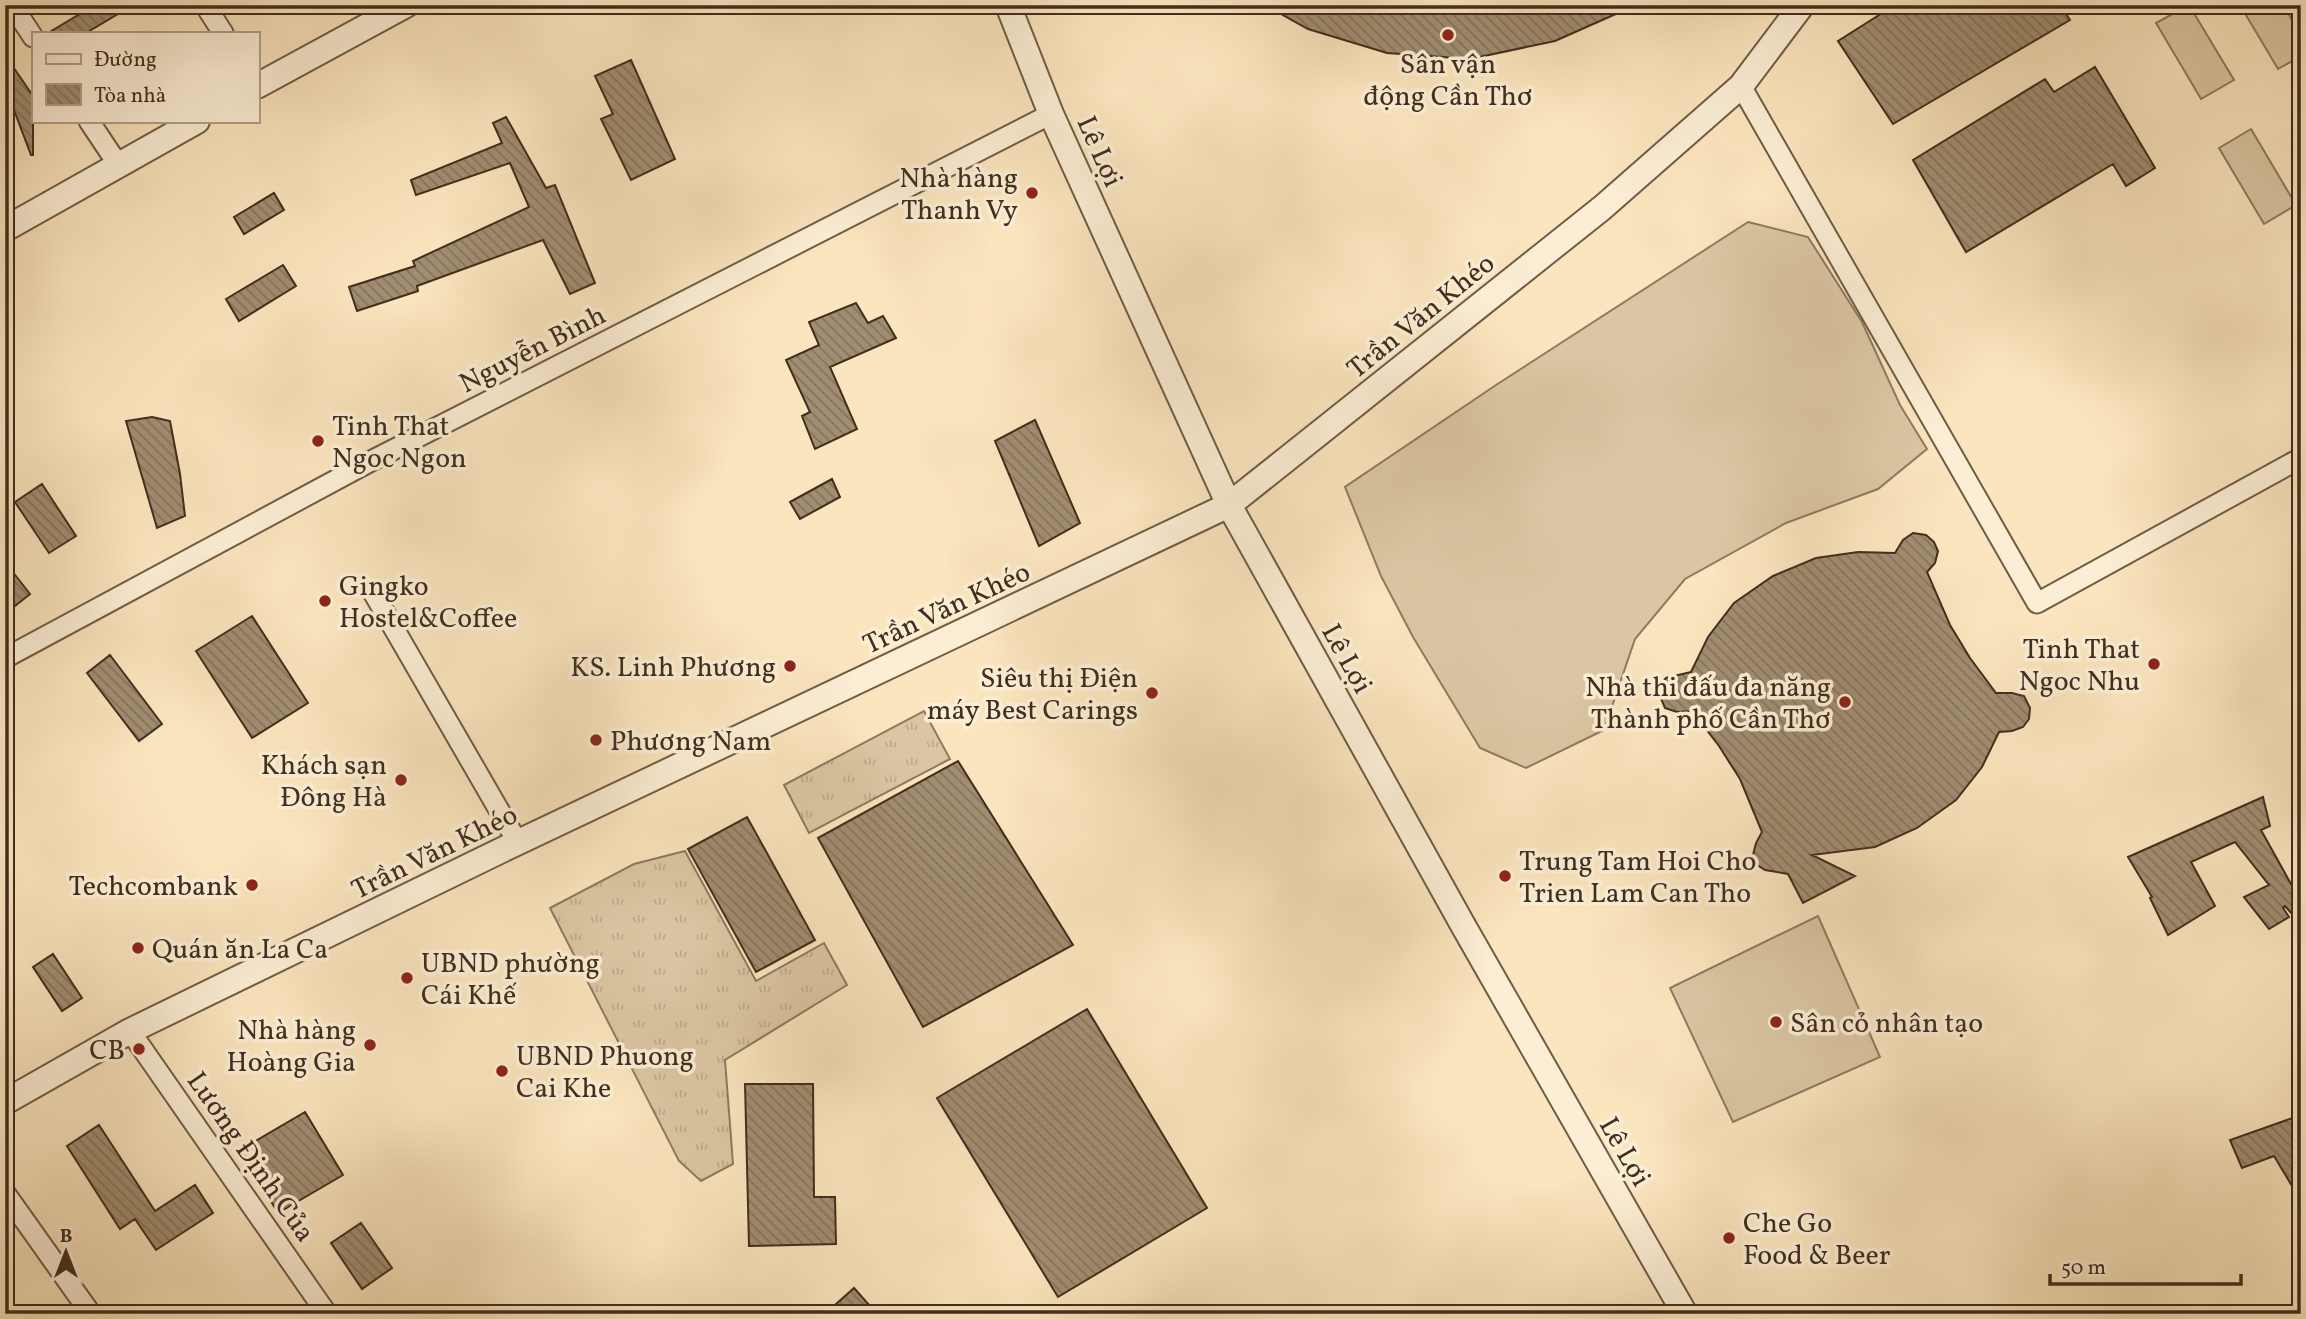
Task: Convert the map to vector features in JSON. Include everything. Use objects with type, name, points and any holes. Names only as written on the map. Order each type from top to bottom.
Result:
[{"type":"street","points":[[12,5],[32,35]]},
{"type":"street","points":[[205,5],[222,32]]},
{"type":"street","points":[[259,85],[406,5]]},
{"type":"street","name":"Lê Lợi","points":[[1009,5],[1051,114],[1229,505],[1457,915],[1685,1314]]},
{"type":"street","name":"Trần Văn Khéo","points":[[5,1102],[130,1031],[517,843],[1229,505],[1602,208],[1741,86],[1802,5]]},
{"type":"street","points":[[1741,86],[2037,603],[2301,458]]},
{"type":"street","name":"Nguyễn Bình","points":[[5,658],[373,460],[1051,114]]},
{"type":"street","points":[[90,122],[119,166]]},
{"type":"street","points":[[5,229],[195,122]]},
{"type":"street","points":[[374,594],[517,843]]},
{"type":"street","name":"Lương Định Của","points":[[130,1031],[327,1314]]},
{"type":"street","points":[[5,1192],[91,1314]]},
{"type":"green space","points":[[2189,5],[2234,80],[2201,99],[2156,23]]},
{"type":"green space","points":[[2240,5],[2283,5],[2301,35],[2301,56],[2278,69]]},
{"type":"green space","points":[[2251,129],[2296,205],[2264,224],[2219,148]]},
{"type":"green space","points":[[1748,222],[1808,237],[1862,322],[1900,405],[1927,449],[1878,489],[1786,523],[1685,579],[1635,639],[1604,730],[1526,768],[1480,748],[1413,637],[1381,576],[1345,487],[1496,385]]},
{"type":"green space","points":[[924,711],[950,759],[809,833],[784,785]]},
{"type":"green space","points":[[685,851],[756,981],[824,943],[847,985],[725,1060],[733,1164],[701,1181],[679,1161],[550,908],[634,864]]},
{"type":"green space","name":"Sân cỏ nhân tạo","points":[[1818,916],[1880,1057],[1733,1122],[1670,988]]},
{"type":"building","points":[[95,5],[133,5],[88,32],[50,32]]},
{"type":"building","name":"Sân vận động Cần Thơ","points":[[1265,5],[1636,5],[1555,41],[1470,59],[1387,53],[1308,29]]},
{"type":"building","points":[[1895,5],[2060,5],[2070,20],[1893,124],[1838,41]]},
{"type":"building","points":[[5,55],[32,95],[33,155],[31,155],[5,86]]},
{"type":"building","points":[[631,60],[675,159],[631,180],[601,119],[613,114],[595,76]]},
{"type":"building","points":[[2095,67],[2155,168],[2126,186],[2113,164],[1966,252],[1913,160],[2045,79],[2054,92]]},
{"type":"building","points":[[506,117],[546,188],[555,185],[595,283],[570,294],[543,240],[417,286],[418,291],[357,311],[349,287],[415,266],[413,261],[529,207],[510,163],[416,195],[411,180],[502,143],[493,123]]},
{"type":"building","points":[[274,193],[284,210],[244,234],[234,217]]},
{"type":"building","points":[[283,265],[296,286],[239,321],[226,299]]},
{"type":"building","points":[[856,303],[868,323],[883,316],[896,338],[830,367],[857,429],[815,449],[802,416],[810,412],[786,360],[819,345],[809,322]]},
{"type":"building","points":[[152,417],[170,421],[185,516],[157,528],[126,421]]},
{"type":"building","points":[[1035,420],[1080,523],[1039,546],[995,441]]},
{"type":"building","points":[[832,479],[840,497],[800,519],[790,502]]},
{"type":"building","points":[[42,484],[76,536],[49,553],[15,502]]},
{"type":"building","name":"Nhà thi đấu đa năng Thành phố Cần Thơ","points":[[1913,533],[1926,535],[1934,542],[1938,551],[1935,563],[1927,572],[1950,625],[1970,658],[1996,693],[2024,696],[2030,708],[2029,719],[2023,727],[1999,732],[1982,767],[1956,800],[1917,828],[1875,847],[1812,855],[1855,876],[1803,903],[1788,874],[1765,870],[1756,864],[1753,855],[1762,832],[1740,779],[1692,711],[1677,712],[1665,708],[1660,696],[1660,686],[1666,678],[1691,672],[1708,637],[1734,603],[1773,576],[1816,558],[1858,552],[1895,553],[1903,540]]},
{"type":"building","points":[[5,562],[30,594],[5,614]]},
{"type":"building","points":[[252,616],[308,703],[252,738],[196,651]]},
{"type":"building","points":[[110,655],[162,724],[139,741],[87,673]]},
{"type":"building","points":[[958,761],[1073,945],[923,1027],[818,838]]},
{"type":"building","points":[[2263,797],[2270,826],[2261,830],[2301,902],[2301,924],[2285,906],[2283,908],[2289,917],[2269,929],[2244,897],[2269,885],[2235,842],[2191,862],[2215,906],[2168,935],[2150,898],[2152,897],[2128,857]]},
{"type":"building","points":[[747,817],[815,940],[756,972],[688,849]]},
{"type":"building","points":[[53,954],[82,998],[62,1011],[33,967]]},
{"type":"building","points":[[1087,1009],[1207,1208],[1058,1297],[937,1098]]},
{"type":"building","points":[[745,1084],[813,1084],[814,1197],[835,1197],[836,1244],[749,1246]]},
{"type":"building","points":[[305,1112],[343,1175],[278,1213],[240,1150]]},
{"type":"building","points":[[2301,1115],[2301,1201],[2274,1156],[2242,1168],[2230,1140]]},
{"type":"building","points":[[99,1125],[155,1211],[195,1185],[213,1213],[156,1250],[135,1219],[120,1229],[67,1146]]},
{"type":"building","points":[[361,1223],[392,1268],[362,1289],[331,1243]]},
{"type":"building","points":[[854,1288],[877,1314],[825,1314]]},
{"type":"place","name":"Sân vận động Cần Thơ","points":[[1448,35]]},
{"type":"place","name":"Nhà hàng Thanh Vy","points":[[1032,193]]},
{"type":"place","name":"Tinh That Ngoc Ngon","points":[[318,441]]},
{"type":"place","name":"Gingko Hostel&Coffee","points":[[325,601]]},
{"type":"place","name":"Tinh That Ngoc Nhu","points":[[2154,664]]},
{"type":"place","name":"KS. Linh Phương","points":[[790,666]]},
{"type":"place","name":"Siêu thị Điện máy Best Carings","points":[[1152,693]]},
{"type":"place","name":"Nhà thi đấu đa năng Thành phố Cần Thơ","points":[[1845,702]]},
{"type":"place","name":"Phương Nam","points":[[596,740]]},
{"type":"place","name":"Khách sạn Đông Hà","points":[[401,780]]},
{"type":"place","name":"Trung Tam Hoi Cho Trien Lam Can Tho","points":[[1505,876]]},
{"type":"place","name":"Techcombank","points":[[252,885]]},
{"type":"place","name":"Quán ăn La Ca","points":[[138,948]]},
{"type":"place","name":"UBND phường Cái Khế","points":[[407,978]]},
{"type":"place","name":"Sân cỏ nhân tạo","points":[[1776,1022]]},
{"type":"place","name":"Nhà hàng Hoàng Gia","points":[[370,1045]]},
{"type":"place","name":"CB","points":[[139,1049]]},
{"type":"place","name":"UBND Phuong Cai Khe","points":[[502,1071]]},
{"type":"place","name":"Che Go Food & Beer","points":[[1729,1238]]}]
